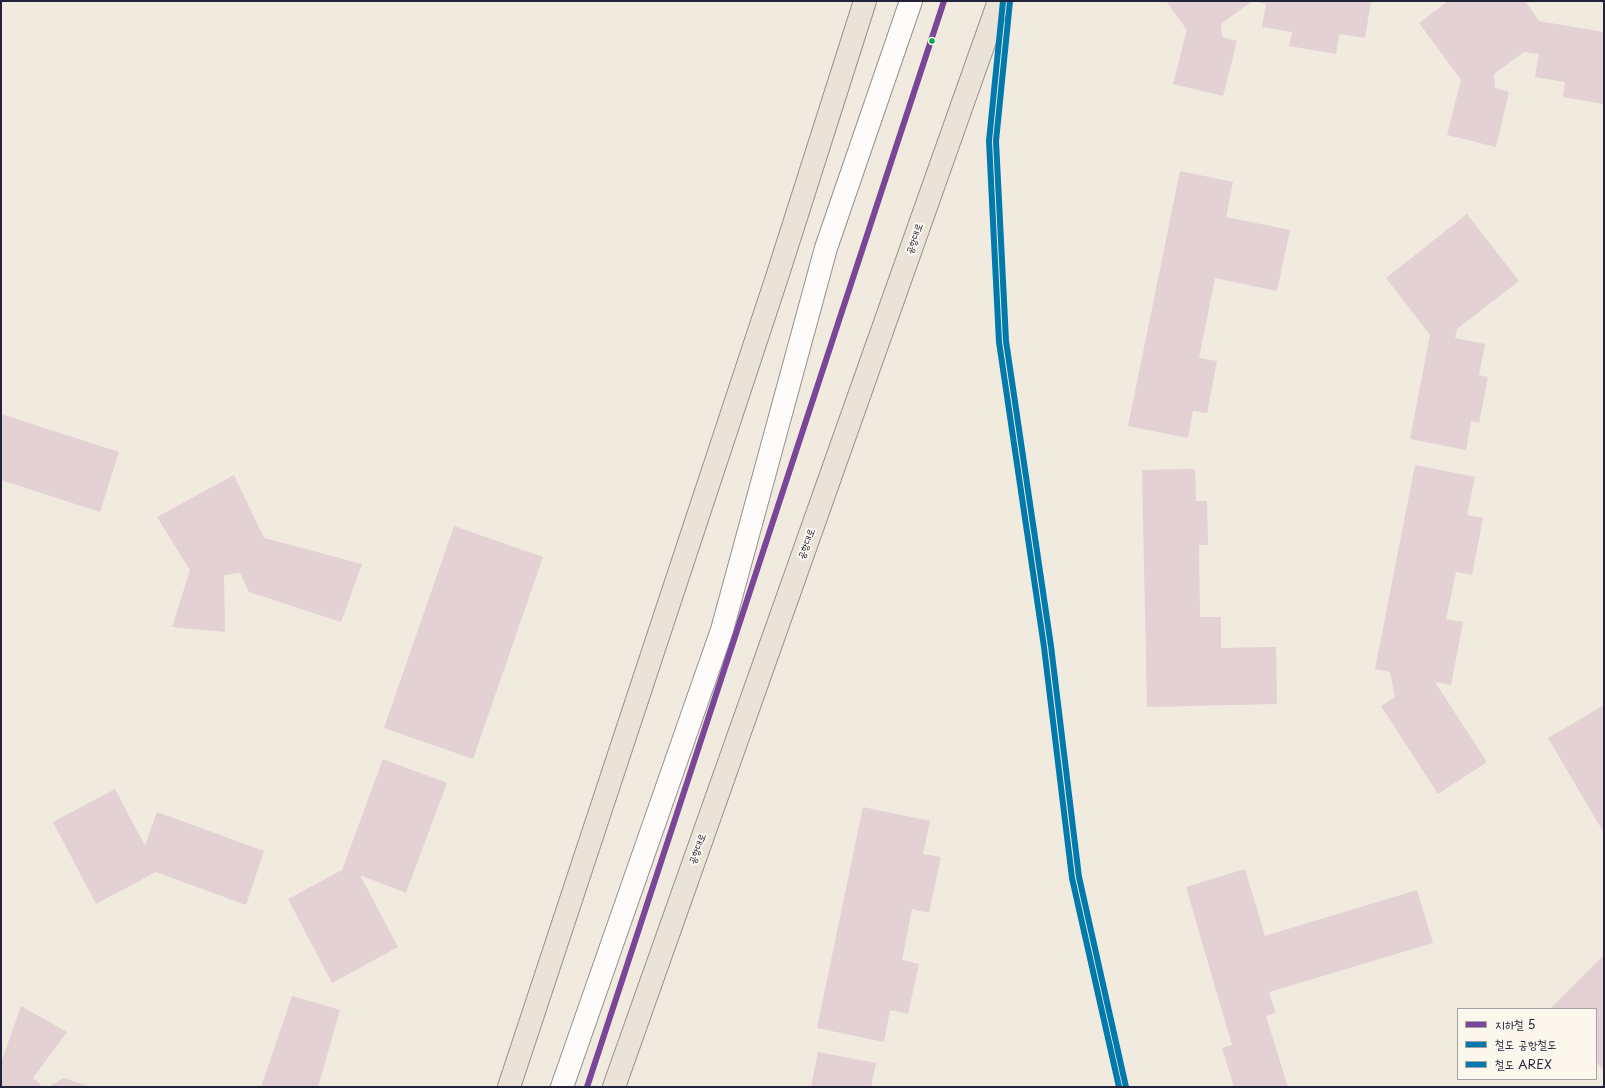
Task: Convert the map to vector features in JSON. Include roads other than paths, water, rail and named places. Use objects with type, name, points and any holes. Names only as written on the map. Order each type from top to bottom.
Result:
[{"type":"main road","points":[[509,1086],[780,267],[865,1]]},
{"type":"main road","name":"공항대로","points":[[614,1087],[998,1]]},
{"type":"lane","points":[[562,1087],[722,630],[826,248],[911,1]]},
{"type":"metro line","name":"5","points":[[587,1087],[944,1]]},
{"type":"rail line","name":"AREX","points":[[1003,1],[989,141],[999,342],[1044,647],[1072,878],[1119,1087]]},
{"type":"rail line","name":"공항철도","points":[[1010,1],[996,141],[1006,341],[1051,646],[1079,877],[1126,1087]]}]
